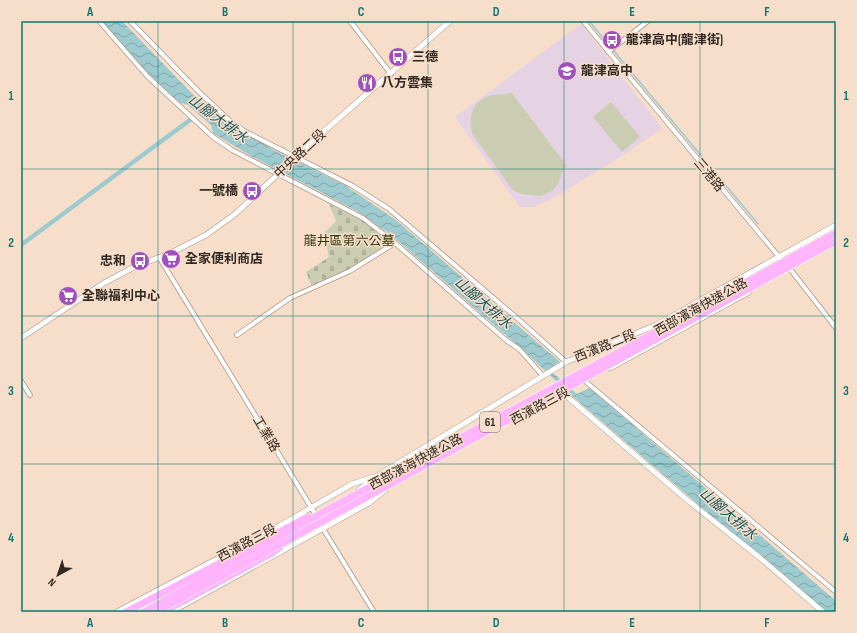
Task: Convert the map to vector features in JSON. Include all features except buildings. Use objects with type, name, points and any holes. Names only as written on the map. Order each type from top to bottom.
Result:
[{"type":"highway","name":"西部濱海快速公路","points":[[145,612],[836,233]]},
{"type":"highway","name":"西部濱海快速公路","points":[[156,612],[836,241]]},
{"type":"highway","points":[[126,612],[308,516],[318,517]]},
{"type":"highway","points":[[163,612],[272,553],[289,540]]},
{"type":"street","points":[[99,21],[148,77],[212,137],[232,150],[348,208],[379,229],[507,341],[519,349],[543,376]]},
{"type":"street","points":[[130,21],[198,91],[230,121],[244,131],[353,186],[389,209],[517,318],[566,362]]},
{"type":"street","points":[[350,21],[391,74]]},
{"type":"street","name":"中央路二段","points":[[21,338],[100,285],[136,266],[159,256],[169,254],[206,235],[234,215],[296,157],[450,21]]},
{"type":"street","name":"三港路","points":[[583,21],[778,257],[791,268],[836,328]]},
{"type":"street","points":[[608,52],[648,21]]},
{"type":"street","name":"西濱路二段","points":[[543,376],[566,362],[656,325],[836,225]]},
{"type":"street","points":[[237,335],[290,298],[350,271],[395,243]]},
{"type":"street","name":"西濱路二段","points":[[585,381],[704,318],[791,268],[836,245]]},
{"type":"street","name":"工業路","points":[[159,256],[374,612]]},
{"type":"street","name":"西濱路三段","points":[[339,506],[376,476],[543,376]]},
{"type":"street","points":[[21,381],[30,395]]},
{"type":"street","points":[[585,381],[836,592]]},
{"type":"street","name":"西濱路三段","points":[[318,517],[339,506],[389,487],[585,381]]},
{"type":"street","points":[[563,393],[686,499],[759,557],[823,612]]},
{"type":"street","name":"西濱路三段","points":[[117,612],[352,484],[376,476]]},
{"type":"street","name":"西濱路三段","points":[[171,612],[369,503],[389,487]]},
{"type":"shaded area","name":"龍津高中","points":[[581,24],[662,128],[625,154],[555,197],[534,207],[520,207],[455,117]]},
{"type":"green space","points":[[511,92],[567,166],[563,170],[558,184],[552,191],[541,196],[521,194],[513,190],[473,135],[471,129],[471,116],[473,110],[481,100],[496,94],[507,94]]},
{"type":"green space","points":[[611,102],[640,137],[622,152],[593,117]]},
{"type":"green space","name":"龍井區第六公墓","points":[[329,204],[363,221],[389,243],[372,257],[353,269],[312,287],[306,272],[329,257],[324,233],[336,221]]},
{"type":"water","name":"山腳大排水","points":[[101,21],[122,21],[205,107],[227,123],[272,149],[346,186],[396,220],[836,601],[836,612],[823,612],[571,395],[523,350],[390,234],[357,211],[251,156],[213,133],[211,125],[188,105],[178,102],[142,67]]},
{"type":"pier","points":[[564,364],[591,387],[577,394],[551,371]]},
{"type":"waterway","points":[[589,21],[758,224]]},
{"type":"waterway","points":[[21,245],[190,120]]},
{"type":"place","name":"龍津高中(龍津街)","points":[[612,40]]},
{"type":"place","name":"三德","points":[[398,57]]},
{"type":"place","name":"龍津高中","points":[[567,71]]},
{"type":"place","name":"八方雲集","points":[[367,83]]},
{"type":"place","name":"一號橋","points":[[252,191]]},
{"type":"place","name":"全家便利商店","points":[[171,259]]},
{"type":"place","name":"忠和","points":[[140,261]]},
{"type":"place","name":"全聯福利中心","points":[[68,296]]}]
